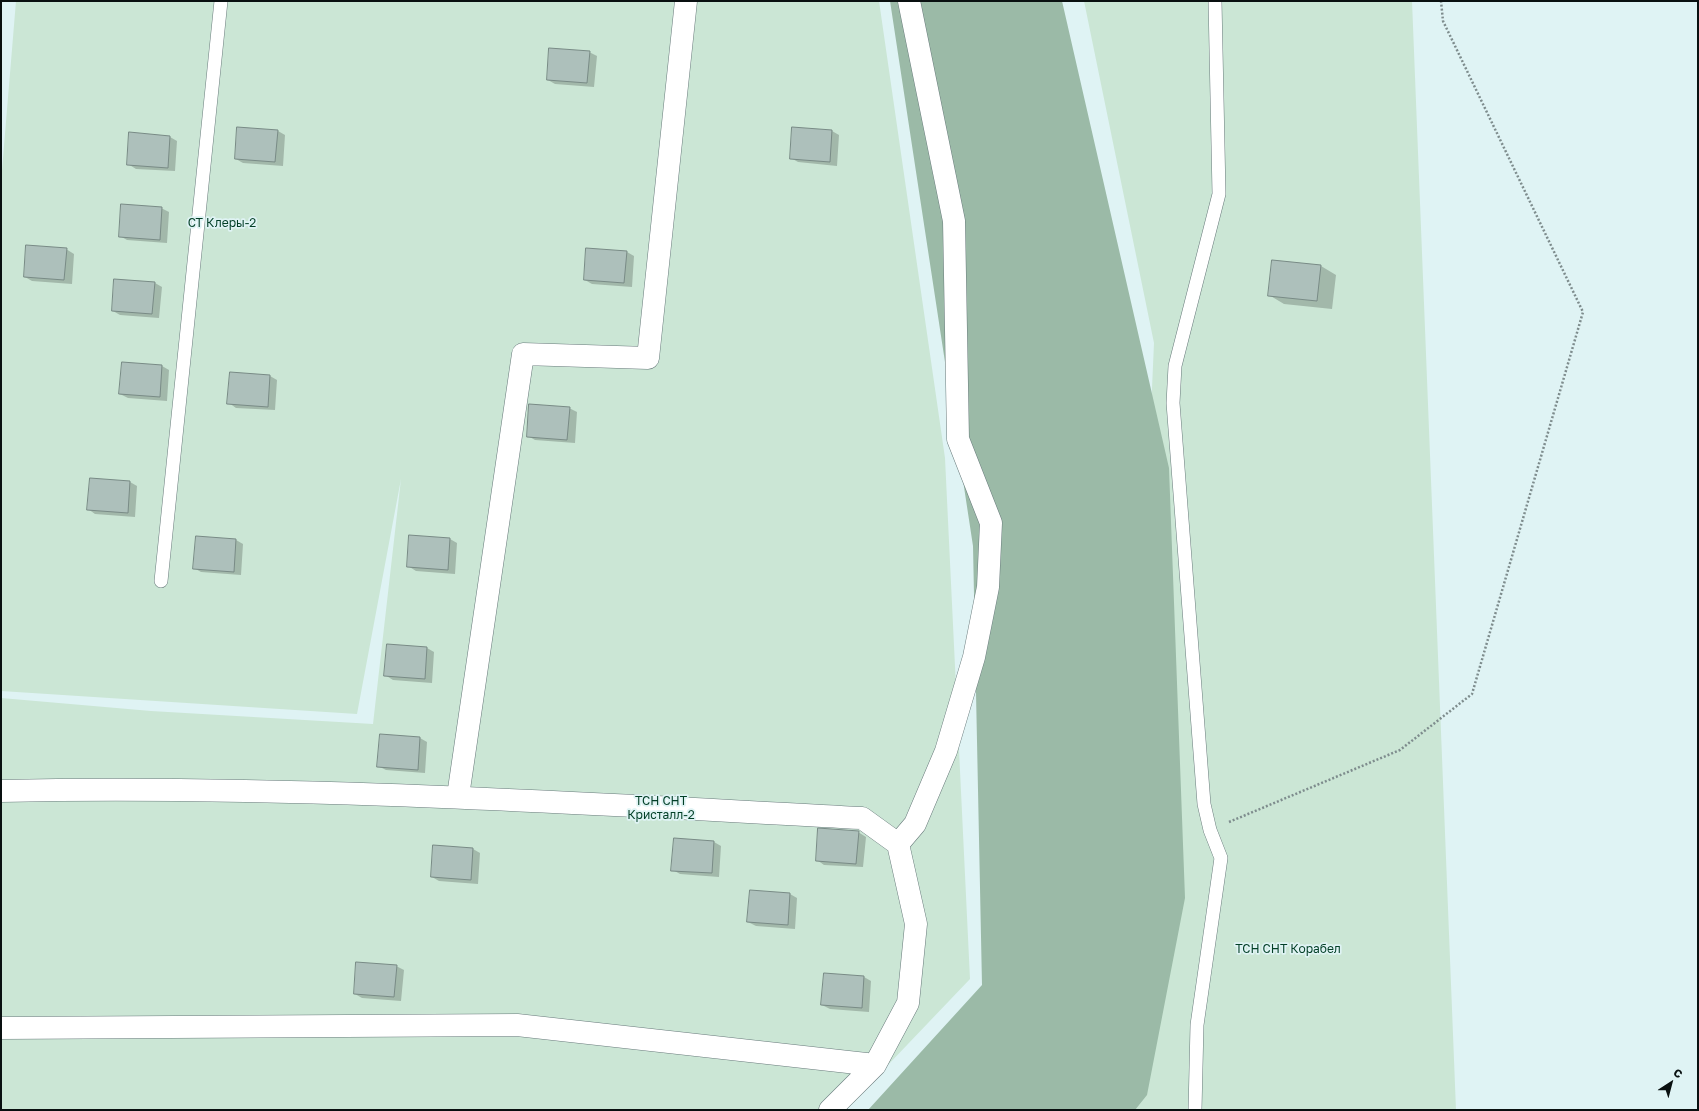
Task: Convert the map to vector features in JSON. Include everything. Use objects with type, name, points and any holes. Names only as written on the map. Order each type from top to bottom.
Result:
[{"type":"street","points":[[458,796],[523,354],[648,358],[686,1]]},
{"type":"street","points":[[898,844],[915,824],[946,751],[974,657],[988,587],[991,523],[958,439],[954,221],[909,1]]},
{"type":"street","points":[[1,791],[109,789],[458,796],[862,818],[898,844],[916,924],[908,1003],[875,1065],[830,1110]]},
{"type":"street","points":[[1,1028],[517,1025],[875,1065]]},
{"type":"lane","points":[[161,581],[221,1]]},
{"type":"lane","points":[[1195,1110],[1197,1025],[1221,858],[1210,830],[1204,804],[1173,403],[1174,366],[1219,194],[1215,1]]},
{"type":"path","points":[[1210,830],[1400,750],[1472,694],[1583,312],[1443,21],[1441,1]]},
{"type":"green space","name":"ТСН СНТ Кристалл-2","points":[[16,1],[879,1],[945,458],[970,979],[845,1110],[1,1110],[1,698],[151,711],[373,724],[401,479],[357,714],[1,691],[1,182]]},
{"type":"green space","points":[[890,1],[1062,1],[1169,468],[1185,898],[1147,1095],[1135,1110],[868,1110],[982,985],[973,546]]},
{"type":"green space","name":"ТСН СНТ Корабел","points":[[1084,1],[1412,1],[1456,1110],[1120,1110],[1154,343]]},
{"type":"building","points":[[549,48],[590,51],[587,83],[547,80]]},
{"type":"building","points":[[237,127],[278,130],[275,162],[235,159]]},
{"type":"building","points":[[792,127],[832,130],[830,162],[790,159]]},
{"type":"building","points":[[129,132],[170,136],[168,168],[127,165]]},
{"type":"building","points":[[121,204],[162,207],[160,240],[119,237]]},
{"type":"building","points":[[26,245],[67,248],[64,280],[24,277]]},
{"type":"building","points":[[586,248],[627,251],[624,283],[584,280]]},
{"type":"building","points":[[1272,260],[1321,265],[1317,301],[1268,296]]},
{"type":"building","points":[[114,279],[155,282],[152,314],[112,311]]},
{"type":"building","points":[[122,362],[162,365],[160,397],[119,394]]},
{"type":"building","points":[[230,372],[270,375],[268,407],[227,404]]},
{"type":"building","points":[[529,404],[570,407],[567,440],[527,437]]},
{"type":"building","points":[[90,478],[130,481],[128,513],[87,510]]},
{"type":"building","points":[[409,535],[450,538],[448,570],[407,567]]},
{"type":"building","points":[[196,536],[236,539],[234,572],[193,569]]},
{"type":"building","points":[[387,644],[427,647],[425,679],[384,676]]},
{"type":"building","points":[[380,734],[420,737],[418,770],[377,767]]},
{"type":"building","points":[[818,828],[859,831],[856,864],[816,861]]},
{"type":"building","points":[[674,838],[714,841],[712,873],[671,871]]},
{"type":"building","points":[[433,845],[473,848],[471,880],[431,877]]},
{"type":"building","points":[[750,890],[790,893],[788,925],[747,922]]},
{"type":"building","points":[[356,962],[397,965],[394,997],[354,994]]},
{"type":"building","points":[[824,973],[864,976],[862,1008],[821,1005]]},
{"type":"park label","name":"СТ Клеры-2","points":[[222,223]]}]
